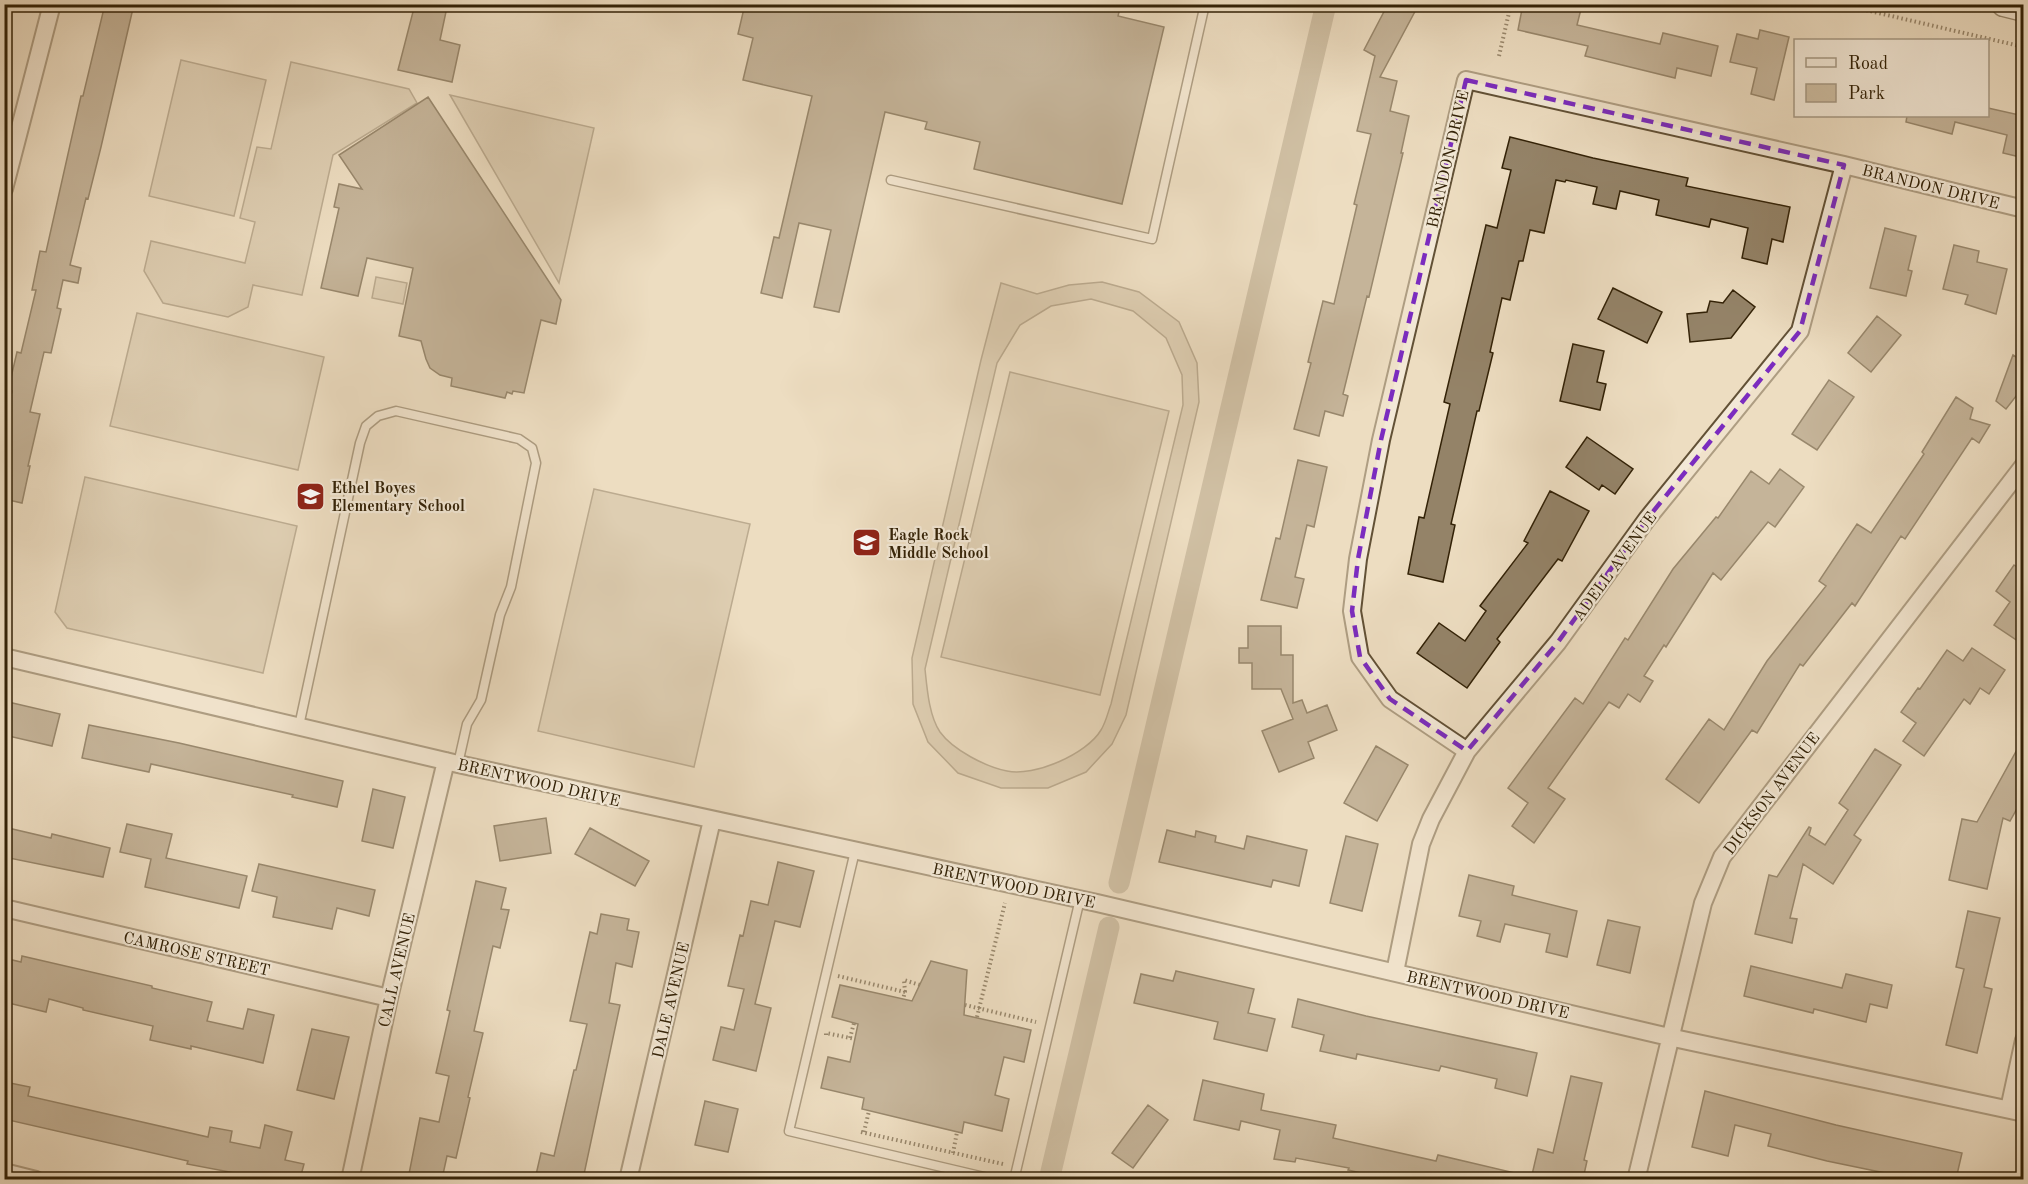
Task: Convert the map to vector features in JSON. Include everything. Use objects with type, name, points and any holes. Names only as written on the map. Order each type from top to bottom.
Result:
[{"type":"street","points":[[4,189],[7,170],[52,4]]},
{"type":"street","points":[[2004,4],[2024,9]]},
{"type":"street","name":"BRANDON DRIVE","points":[[1467,751],[1390,699],[1360,657],[1352,611],[1358,559],[1380,440],[1466,80],[1844,165],[2024,209]]},
{"type":"street","name":"ADELL AVENUE","points":[[1395,972],[1421,844],[1431,819],[1467,751],[1558,642],[1647,519],[1800,331],[1844,165]]},
{"type":"street","name":"DICKSON AVENUE","points":[[1636,1179],[1703,903],[1722,858],[1784,774],[2024,465]]},
{"type":"street","name":"BRENTWOOD DRIVE","points":[[4,657],[452,762],[1080,899],[1669,1037],[2016,1111]]},
{"type":"street","name":"CALL AVENUE","points":[[350,1179],[389,998],[452,762]]},
{"type":"street","name":"DALE AVENUE","points":[[628,1179],[712,820]]},
{"type":"street","name":"CAMROSE STREET","points":[[4,908],[389,998]]},
{"type":"street","points":[[2016,1111],[2024,1040]]},
{"type":"street","points":[[4,1172],[36,1179]]},
{"type":"lane","points":[[891,180],[1152,239],[1205,4]]},
{"type":"lane","points":[[299,726],[359,449],[366,426],[378,416],[396,411],[501,434],[519,439],[532,448],[536,463],[511,587],[500,615],[481,700],[467,724],[452,762]]},
{"type":"lane","points":[[855,851],[789,1131],[997,1179]]},
{"type":"lane","points":[[1014,1179],[1080,899]]},
{"type":"path","points":[[1499,56],[1511,4]]},
{"type":"path","points":[[1840,4],[2024,47]]},
{"type":"path","points":[[976,1017],[1005,903]]},
{"type":"path","points":[[836,987],[838,975],[905,992]]},
{"type":"path","points":[[903,999],[904,980],[920,985]]},
{"type":"path","points":[[965,1005],[1036,1022]]},
{"type":"path","points":[[1033,1033],[1038,1011]]},
{"type":"path","points":[[824,1043],[826,1033],[852,1039],[854,1023]]},
{"type":"path","points":[[864,1132],[869,1111]]},
{"type":"path","points":[[854,1130],[1003,1164],[1005,1153]]},
{"type":"path","points":[[953,1153],[957,1132]]},
{"type":"highlighted area","points":[[1466,80],[1844,165],[1800,331],[1647,519],[1558,642],[1467,751],[1390,699],[1360,657],[1352,611],[1358,559],[1381,440]]},
{"type":"green space","points":[[181,60],[266,80],[234,216],[149,196]]},
{"type":"green space","points":[[291,62],[409,89],[417,103],[333,155],[302,295],[253,285],[248,307],[228,317],[163,303],[144,271],[151,241],[245,263],[255,222],[240,218],[257,147],[271,149]]},
{"type":"green space","points":[[450,95],[594,128],[559,283]]},
{"type":"green space","points":[[376,277],[407,283],[403,304],[372,298]]},
{"type":"green space","points":[[1102,282],[1139,292],[1179,322],[1197,363],[1199,402],[1126,715],[1112,744],[1086,772],[1048,788],[1001,788],[958,773],[928,742],[913,704],[912,658],[1001,283],[1037,294],[1069,285]],"holes":[[[1091,299],[1133,311],[1166,338],[1182,375],[1183,405],[1111,704],[1101,730],[1094,739],[1072,755],[1031,771],[1018,772],[999,769],[980,762],[961,751],[940,732],[931,710],[925,669],[997,363],[1020,325],[1051,306]]]},
{"type":"green space","points":[[137,313],[324,357],[298,470],[110,426]]},
{"type":"green space","points":[[1010,372],[1169,411],[1100,695],[941,657]]},
{"type":"green space","points":[[85,477],[297,526],[263,673],[67,628],[55,612]]},
{"type":"green space","points":[[594,489],[750,524],[694,767],[538,731]]},
{"type":"building","points":[[105,4],[134,4],[101,147],[70,265],[81,268],[78,283],[63,280],[57,308],[61,309],[51,353],[44,352],[30,412],[40,414],[22,503],[4,499],[4,422],[12,391],[8,390],[17,352],[21,353],[36,290],[32,290],[40,251],[46,252],[81,96],[83,96]]},
{"type":"building","points":[[415,4],[445,4],[444,7],[447,7],[440,40],[460,45],[452,82],[398,70]]},
{"type":"building","points":[[745,4],[1104,4],[1120,8],[1118,16],[1164,27],[1122,204],[974,169],[980,142],[925,129],[927,122],[885,112],[839,312],[814,307],[831,230],[799,223],[782,298],[761,293],[774,237],[779,238],[812,96],[743,80],[753,38],[738,34]]},
{"type":"building","points":[[1388,4],[1419,4],[1380,77],[1397,81],[1390,111],[1409,116],[1401,153],[1403,153],[1369,297],[1367,296],[1343,394],[1348,396],[1343,416],[1325,411],[1319,436],[1294,429],[1311,363],[1308,362],[1323,301],[1334,304],[1371,134],[1357,131],[1375,56],[1364,50]]},
{"type":"building","points":[[1523,4],[1560,4],[1581,9],[1577,25],[1660,44],[1663,33],[1718,46],[1711,76],[1677,68],[1675,78],[1585,56],[1588,46],[1518,30]]},
{"type":"building","points":[[1760,30],[1789,37],[1774,100],[1751,94],[1757,68],[1730,62],[1737,34],[1758,39]]},
{"type":"building","points":[[428,97],[561,300],[556,324],[541,320],[524,393],[507,392],[505,398],[451,386],[452,378],[440,375],[430,368],[421,341],[399,336],[413,268],[367,258],[358,296],[321,288],[339,208],[334,207],[339,184],[362,189],[339,155]]},
{"type":"building","points":[[1989,108],[2024,116],[2024,158],[2003,153],[2007,135],[1955,122],[1952,134],[1906,122],[1907,117],[1989,117]]},
{"type":"building","points":[[1510,137],[1593,158],[1688,178],[1686,186],[1790,207],[1783,242],[1772,239],[1767,264],[1742,258],[1748,228],[1711,219],[1709,227],[1656,215],[1659,200],[1620,191],[1616,209],[1593,204],[1597,187],[1556,180],[1544,233],[1530,230],[1523,261],[1519,261],[1510,300],[1502,298],[1490,352],[1493,353],[1451,524],[1455,525],[1443,582],[1408,574],[1419,517],[1424,518],[1450,404],[1444,402],[1486,225],[1497,228],[1511,170],[1502,168]]},
{"type":"building","points":[[1885,228],[1916,236],[1908,270],[1912,271],[1906,296],[1870,288]]},
{"type":"building","points":[[1954,245],[1979,251],[1977,262],[2007,269],[1996,314],[1965,304],[1968,295],[1943,289]]},
{"type":"building","points":[[1613,288],[1662,312],[1647,343],[1598,319]]},
{"type":"building","points":[[1733,290],[1755,307],[1731,338],[1690,342],[1687,314],[1707,312],[1710,301],[1723,303]]},
{"type":"building","points":[[1877,316],[1901,335],[1871,372],[1848,353]]},
{"type":"building","points":[[1573,344],[1604,351],[1597,382],[1606,384],[1600,410],[1560,401]]},
{"type":"building","points":[[2013,355],[2024,362],[2024,386],[2006,409],[1996,401]]},
{"type":"building","points":[[1829,380],[1854,397],[1817,450],[1792,434]]},
{"type":"building","points":[[1956,397],[1973,408],[1970,419],[1990,425],[1979,443],[1972,438],[1905,539],[1901,536],[1855,606],[1852,603],[1803,666],[1800,664],[1757,733],[1752,730],[1699,803],[1666,779],[1709,719],[1724,730],[1767,661],[1826,586],[1819,581],[1857,524],[1871,533],[1924,454],[1922,452]]},
{"type":"building","points":[[1587,437],[1633,469],[1615,494],[1602,485],[1599,490],[1566,467]]},
{"type":"building","points":[[1298,460],[1327,467],[1314,527],[1307,525],[1295,577],[1304,579],[1297,608],[1261,600],[1276,538],[1280,539]]},
{"type":"building","points":[[1780,469],[1804,487],[1775,527],[1768,522],[1721,580],[1713,573],[1666,647],[1664,645],[1644,676],[1653,681],[1640,702],[1628,694],[1619,708],[1609,702],[1548,788],[1565,799],[1534,843],[1512,826],[1528,803],[1508,788],[1575,698],[1583,704],[1625,638],[1628,640],[1673,569],[1716,517],[1718,518],[1751,471],[1769,484]]},
{"type":"building","points":[[1550,491],[1589,511],[1562,561],[1558,559],[1497,639],[1500,642],[1467,688],[1417,653],[1439,623],[1465,641],[1486,611],[1480,606],[1528,543],[1524,541]]},
{"type":"building","points":[[2014,565],[2024,572],[2024,645],[1994,625],[2010,602],[1996,591]]},
{"type":"building","points":[[1248,626],[1281,626],[1281,655],[1293,655],[1293,703],[1302,700],[1307,713],[1327,705],[1337,730],[1308,742],[1314,758],[1279,772],[1262,731],[1293,719],[1281,689],[1252,689],[1252,663],[1239,663],[1239,648],[1248,648]]},
{"type":"building","points":[[1972,648],[2005,670],[1989,694],[1980,688],[1970,704],[1964,699],[1924,756],[1903,741],[1916,723],[1901,712],[1947,650],[1963,661]]},
{"type":"building","points":[[4,701],[60,714],[52,746],[4,735]]},
{"type":"building","points":[[89,725],[343,781],[337,807],[151,764],[149,772],[82,758]]},
{"type":"building","points":[[2024,737],[2024,796],[2010,821],[2003,818],[1987,889],[1949,880],[1962,819],[1977,822]]},
{"type":"building","points":[[1376,746],[1408,765],[1377,821],[1344,803]]},
{"type":"building","points":[[1875,749],[1901,765],[1854,835],[1861,840],[1833,884],[1803,864],[1790,918],[1797,919],[1792,943],[1755,934],[1769,875],[1777,877],[1809,827],[1811,828],[1809,835],[1825,845],[1848,810],[1839,803]]},
{"type":"building","points":[[373,789],[405,797],[393,848],[362,841]]},
{"type":"building","points":[[546,818],[551,853],[500,861],[494,826]]},
{"type":"building","points":[[127,824],[172,834],[166,858],[247,876],[239,908],[145,887],[151,859],[120,852]]},
{"type":"building","points":[[4,827],[51,838],[52,834],[110,848],[103,877],[4,857]]},
{"type":"building","points":[[590,828],[649,861],[635,886],[575,854]]},
{"type":"building","points":[[1167,830],[1195,837],[1196,831],[1216,836],[1215,842],[1244,849],[1247,836],[1307,850],[1299,886],[1273,880],[1271,887],[1159,862]]},
{"type":"building","points":[[1346,836],[1378,844],[1362,911],[1330,903]]},
{"type":"building","points":[[778,862],[814,871],[800,927],[775,921],[755,1004],[771,1008],[756,1071],[713,1060],[721,1027],[734,1030],[744,989],[728,986],[751,901],[768,905]]},
{"type":"building","points":[[259,864],[375,890],[369,916],[337,908],[332,929],[273,917],[277,897],[252,891]]},
{"type":"building","points":[[1469,875],[1514,886],[1512,895],[1577,911],[1567,957],[1546,952],[1550,934],[1505,924],[1500,942],[1477,936],[1481,921],[1459,916]]},
{"type":"building","points":[[476,881],[506,888],[501,909],[509,910],[500,948],[493,946],[474,1031],[483,1033],[468,1097],[470,1098],[456,1158],[447,1156],[442,1179],[408,1179],[420,1118],[439,1122],[449,1076],[436,1073],[450,1011],[447,1010]]},
{"type":"building","points":[[1968,911],[2000,918],[1984,987],[1992,989],[1977,1053],[1946,1045],[1964,969],[1956,967]]},
{"type":"building","points":[[601,914],[629,919],[627,930],[639,932],[632,967],[616,963],[609,1003],[620,1005],[583,1179],[535,1179],[541,1153],[554,1156],[574,1070],[576,1070],[587,1024],[570,1021],[590,932],[597,934]]},
{"type":"building","points":[[1608,920],[1640,927],[1630,973],[1597,965]]},
{"type":"building","points":[[22,956],[212,1002],[207,1021],[243,1029],[248,1009],[274,1015],[263,1063],[191,1046],[191,1049],[150,1040],[153,1026],[83,1010],[83,1008],[49,999],[46,1012],[4,1002],[4,958],[21,962]]},
{"type":"building","points":[[931,961],[967,970],[964,1015],[1031,1030],[1024,1062],[1004,1057],[995,1095],[1009,1099],[1002,1131],[964,1122],[962,1133],[862,1109],[864,1098],[821,1088],[828,1057],[850,1062],[858,1024],[832,1017],[840,985],[912,1001]]},
{"type":"building","points":[[1751,966],[1842,988],[1846,974],[1892,985],[1887,1008],[1870,1004],[1866,1022],[1814,1009],[1813,1013],[1744,996]]},
{"type":"building","points":[[1176,971],[1254,989],[1248,1013],[1275,1019],[1267,1051],[1214,1039],[1218,1022],[1134,1003],[1141,974],[1173,981]]},
{"type":"building","points":[[1298,999],[1537,1053],[1527,1096],[1495,1088],[1497,1079],[1441,1066],[1439,1071],[1357,1054],[1356,1059],[1320,1051],[1324,1035],[1292,1027]]},
{"type":"building","points":[[312,1029],[349,1037],[334,1099],[297,1090]]},
{"type":"building","points":[[1571,1076],[1602,1083],[1584,1160],[1587,1161],[1583,1179],[1531,1179],[1538,1149],[1553,1153]]},
{"type":"building","points":[[1203,1080],[1264,1094],[1261,1110],[1336,1125],[1333,1138],[1436,1161],[1438,1155],[1515,1173],[1515,1179],[1387,1179],[1348,1170],[1349,1168],[1296,1158],[1295,1162],[1274,1159],[1280,1130],[1241,1121],[1239,1130],[1194,1120]]},
{"type":"building","points":[[10,1083],[30,1087],[28,1096],[208,1137],[210,1127],[232,1131],[230,1142],[260,1148],[265,1125],[292,1132],[285,1160],[304,1164],[300,1179],[266,1179],[187,1164],[188,1161],[4,1119],[4,1090],[8,1091]]},
{"type":"building","points":[[1705,1091],[1836,1125],[1962,1153],[1956,1179],[1914,1179],[1827,1161],[1768,1146],[1771,1134],[1735,1125],[1728,1156],[1692,1147]]},
{"type":"building","points":[[705,1101],[738,1109],[728,1152],[695,1145]]},
{"type":"building","points":[[1148,1105],[1168,1120],[1133,1168],[1112,1153]]},
{"type":"waterway","points":[[1119,883],[1326,4]]},
{"type":"waterway","points":[[1049,1180],[1109,927]]},
{"type":"place","name":"Ethel Boyes Elementary School","points":[[310,496]]},
{"type":"place","name":"Eagle Rock Middle School","points":[[867,543]]}]
